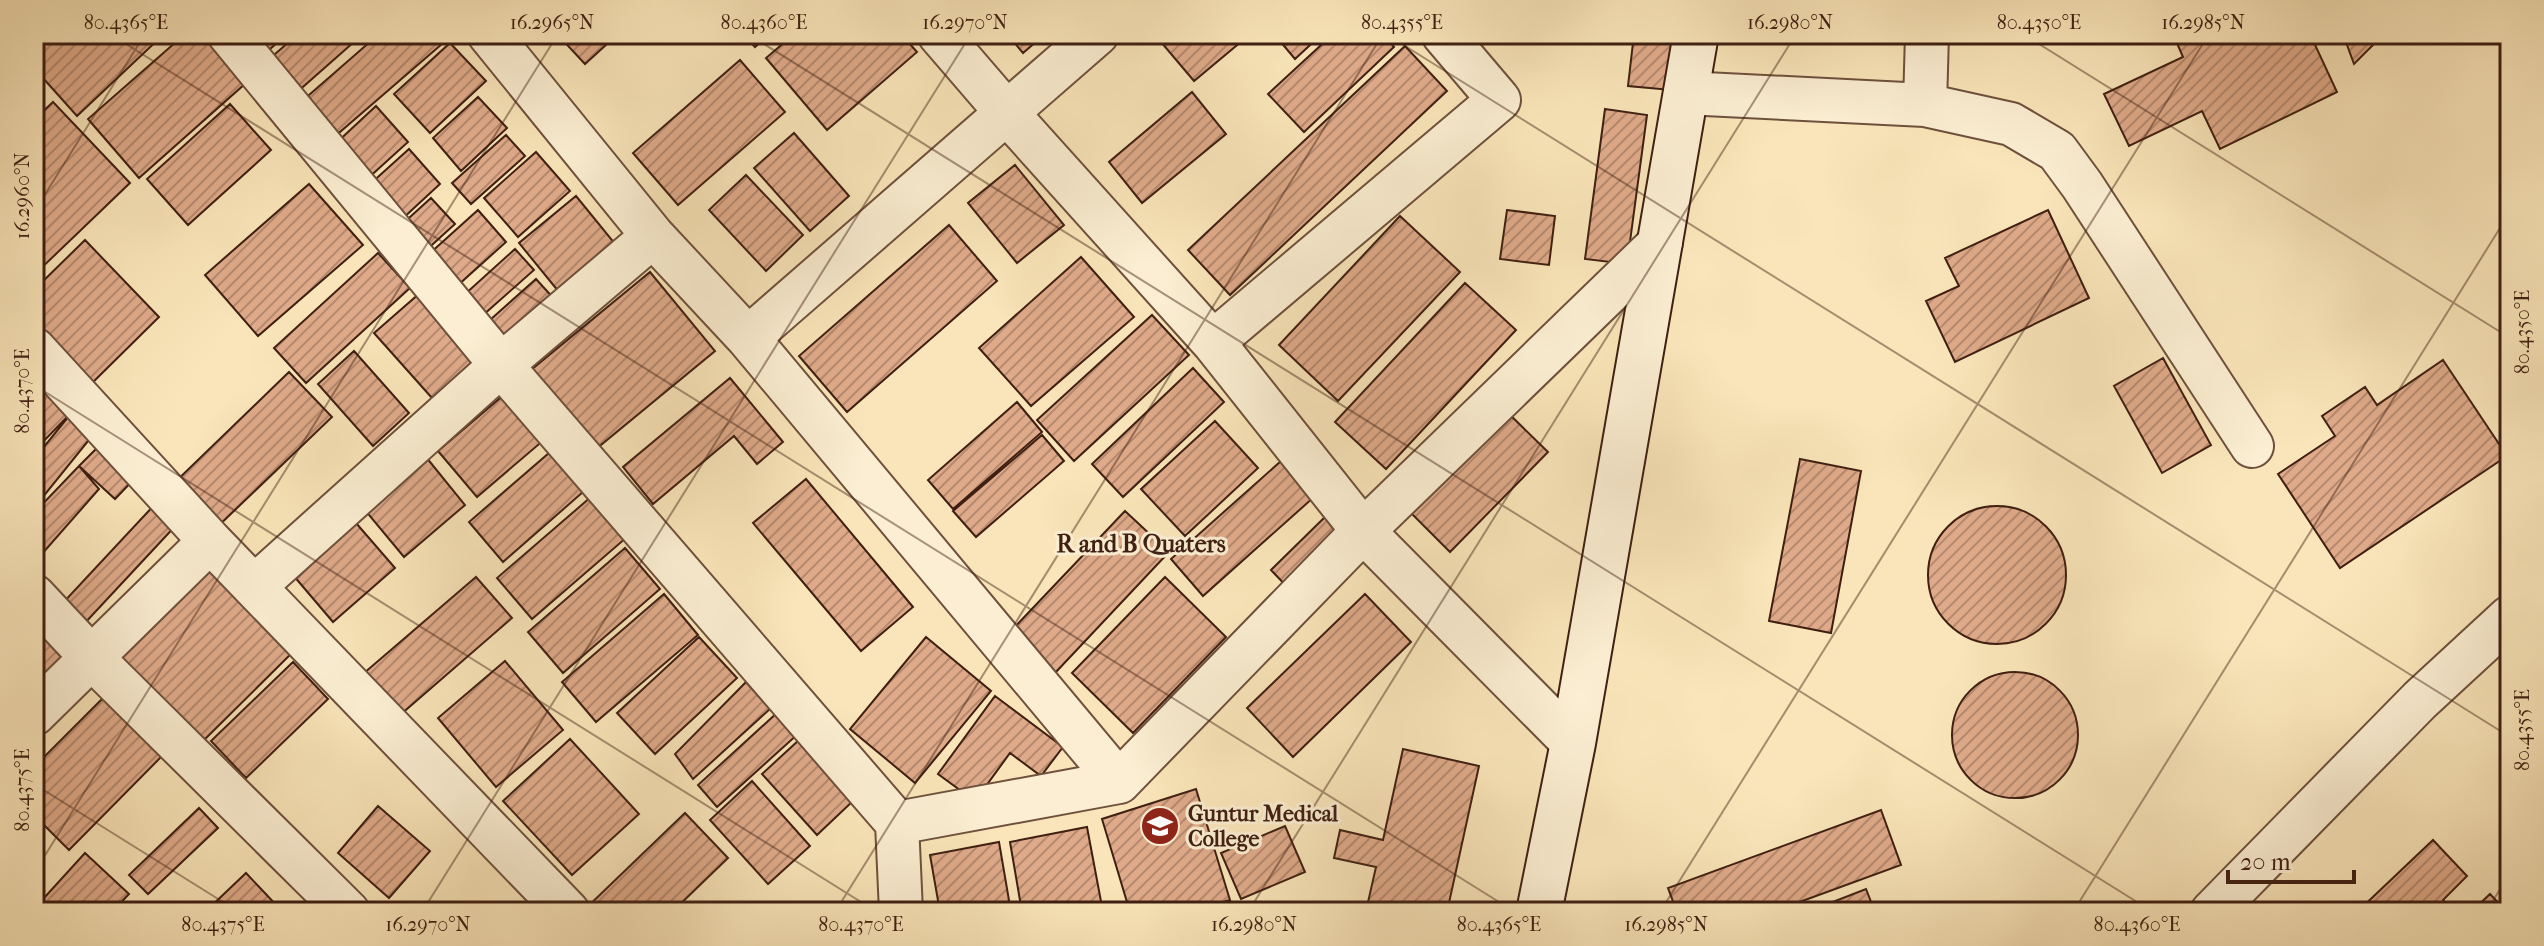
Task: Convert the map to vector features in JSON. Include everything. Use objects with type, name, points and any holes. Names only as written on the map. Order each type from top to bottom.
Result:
[{"type":"street","points":[[229,34],[501,365],[897,823],[901,912]]},
{"type":"street","points":[[489,34],[653,236],[748,338],[1119,782]]},
{"type":"street","points":[[939,34],[1213,342],[1363,531],[1573,743]]},
{"type":"street","points":[[748,338],[1097,34]]},
{"type":"street","points":[[1213,342],[1499,100],[1443,34]]},
{"type":"street","points":[[1539,912],[1573,743],[1696,34]]},
{"type":"street","points":[[1925,105],[1927,34]]},
{"type":"street","points":[[1685,93],[1925,105],[2011,124],[2057,151],[2252,446]]},
{"type":"street","points":[[255,586],[501,365],[653,236]]},
{"type":"street","points":[[897,823],[1119,782],[1363,531],[1661,242]]},
{"type":"street","points":[[34,349],[210,541],[568,912]]},
{"type":"street","points":[[34,714],[210,541]]},
{"type":"street","points":[[34,596],[91,657],[348,912]]},
{"type":"street","points":[[2212,912],[2420,700],[2510,617]]},
{"type":"building","points":[[34,34],[164,34],[77,116],[34,68]]},
{"type":"building","points":[[185,34],[219,34],[255,75],[139,178],[88,119]]},
{"type":"building","points":[[241,34],[287,34],[261,57]]},
{"type":"building","points":[[298,34],[363,34],[296,93],[267,61]]},
{"type":"building","points":[[379,34],[433,34],[442,44],[333,138],[302,101]]},
{"type":"building","points":[[557,34],[618,34],[585,64]]},
{"type":"building","points":[[743,34],[770,34],[755,47]]},
{"type":"building","points":[[794,34],[901,34],[917,52],[827,130],[766,58]]},
{"type":"building","points":[[1007,34],[1045,34],[1023,53]]},
{"type":"building","points":[[1247,34],[1194,81],[1155,35]]},
{"type":"building","points":[[1274,34],[1322,34],[1295,59]]},
{"type":"building","points":[[1333,34],[1383,34],[1394,47],[1304,132],[1268,94]]},
{"type":"building","points":[[1634,34],[1677,34],[1671,90],[1628,86]]},
{"type":"building","points":[[2173,34],[2310,34],[2337,92],[2220,149],[2202,111],[2129,146],[2104,94],[2183,57]]},
{"type":"building","points":[[2343,34],[2384,34],[2354,64]]},
{"type":"building","points":[[450,43],[486,81],[430,133],[394,94]]},
{"type":"building","points":[[1405,46],[1447,91],[1230,295],[1188,250]]},
{"type":"building","points":[[740,60],[785,112],[678,205],[633,153]]},
{"type":"building","points":[[1192,92],[1226,134],[1142,203],[1109,162]]},
{"type":"building","points":[[478,97],[507,128],[461,171],[433,138]]},
{"type":"building","points":[[53,102],[130,183],[34,275],[34,120]]},
{"type":"building","points":[[230,104],[271,150],[188,225],[147,179]]},
{"type":"building","points":[[376,106],[408,142],[366,180],[334,145]]},
{"type":"building","points":[[1605,109],[1647,115],[1627,264],[1585,259]]},
{"type":"building","points":[[794,133],[849,196],[810,231],[754,168]]},
{"type":"building","points":[[506,135],[525,156],[471,204],[452,183]]},
{"type":"building","points":[[409,149],[440,184],[401,220],[369,185]]},
{"type":"building","points":[[536,152],[570,191],[518,237],[484,198]]},
{"type":"building","points":[[1015,165],[1064,225],[1017,263],[968,203]]},
{"type":"building","points":[[746,175],[803,235],[766,271],[709,210]]},
{"type":"building","points":[[309,184],[363,245],[258,336],[205,275]]},
{"type":"building","points":[[576,196],[616,245],[559,292],[519,243]]},
{"type":"building","points":[[431,198],[455,224],[423,253],[399,227]]},
{"type":"building","points":[[478,210],[506,242],[457,286],[429,254]]},
{"type":"building","points":[[1507,210],[1555,216],[1549,265],[1500,259]]},
{"type":"building","points":[[2048,210],[2089,298],[1955,362],[1926,301],[1959,286],[1945,258]]},
{"type":"building","points":[[1400,216],[1460,272],[1338,401],[1279,345]]},
{"type":"building","points":[[949,225],[997,281],[847,412],[799,356]]},
{"type":"building","points":[[85,240],[159,317],[86,389],[34,335],[34,290]]},
{"type":"building","points":[[515,249],[534,270],[482,316],[464,295]]},
{"type":"building","points":[[378,253],[410,288],[306,383],[274,348]]},
{"type":"building","points":[[1081,257],[1134,317],[1031,406],[979,348]]},
{"type":"building","points":[[650,272],[715,351],[596,449],[531,370]]},
{"type":"building","points":[[536,279],[556,301],[501,350],[481,328]]},
{"type":"building","points":[[1465,283],[1516,330],[1386,469],[1335,422]]},
{"type":"building","points":[[420,293],[478,358],[432,398],[374,333]]},
{"type":"building","points":[[1152,315],[1189,355],[1074,461],[1037,420]]},
{"type":"building","points":[[354,351],[409,413],[373,446],[318,384]]},
{"type":"building","points":[[2163,358],[2211,445],[2162,473],[2114,386]]},
{"type":"building","points":[[2443,360],[2507,456],[2340,568],[2278,474],[2335,436],[2322,416],[2365,387],[2377,405]]},
{"type":"building","points":[[1193,368],[1224,402],[1123,497],[1092,464]]},
{"type":"building","points":[[289,372],[332,417],[212,532],[170,487]]},
{"type":"building","points":[[730,378],[783,442],[757,464],[734,436],[653,504],[623,467]]},
{"type":"building","points":[[44,382],[73,411],[34,451],[34,392]]},
{"type":"building","points":[[506,393],[545,439],[477,497],[438,451]]},
{"type":"building","points":[[1017,402],[1042,432],[953,509],[928,480]]},
{"type":"building","points":[[1504,409],[1548,452],[1450,552],[1407,509]]},
{"type":"building","points":[[73,411],[97,430],[34,508],[34,459]]},
{"type":"building","points":[[1215,421],[1258,468],[1185,536],[1141,489]]},
{"type":"building","points":[[1042,435],[1064,461],[976,537],[953,511]]},
{"type":"building","points":[[103,442],[138,475],[115,499],[79,466]]},
{"type":"building","points":[[549,453],[583,492],[503,562],[469,522]]},
{"type":"building","points":[[426,457],[465,505],[404,557],[364,509]]},
{"type":"building","points":[[1800,459],[1861,471],[1831,633],[1769,621]]},
{"type":"building","points":[[1281,461],[1314,497],[1203,596],[1171,559]]},
{"type":"building","points":[[79,466],[99,489],[41,555],[34,549],[34,513]]},
{"type":"building","points":[[806,479],[913,607],[861,651],[753,523]]},
{"type":"building","points":[[599,490],[634,531],[532,619],[497,578]]},
{"type":"building","points":[[157,502],[179,522],[83,625],[61,605]]},
{"type":"building","points":[[1997,506],[2023,511],[2046,526],[2061,549],[2066,575],[2061,601],[2046,624],[2023,639],[1997,644],[1971,639],[1948,624],[1933,601],[1928,575],[1933,549],[1948,526],[1971,511]]},
{"type":"building","points":[[1125,511],[1169,552],[1055,673],[1012,630]]},
{"type":"building","points":[[1326,516],[1347,538],[1292,592],[1271,570]]},
{"type":"building","points":[[356,523],[395,568],[333,622],[293,575]]},
{"type":"building","points":[[625,548],[660,589],[563,673],[528,632]]},
{"type":"building","points":[[214,554],[302,643],[202,742],[114,653]]},
{"type":"building","points":[[476,577],[512,618],[400,715],[364,673]]},
{"type":"building","points":[[1165,577],[1226,637],[1133,733],[1072,673]]},
{"type":"building","points":[[664,594],[698,635],[596,722],[562,682]]},
{"type":"building","points":[[1365,594],[1411,642],[1293,757],[1247,708]]},
{"type":"building","points":[[34,614],[73,657],[34,696]]},
{"type":"building","points":[[699,637],[737,678],[655,754],[617,713]]},
{"type":"building","points":[[926,637],[991,691],[915,783],[850,729]]},
{"type":"building","points":[[505,661],[563,730],[496,787],[438,718]]},
{"type":"building","points":[[293,662],[328,699],[246,778],[211,741]]},
{"type":"building","points":[[2015,672],[2039,676],[2060,690],[2074,711],[2078,735],[2074,759],[2060,780],[2039,794],[2015,798],[1991,794],[1970,780],[1956,759],[1952,735],[1956,711],[1970,690],[1991,676]]},
{"type":"building","points":[[746,682],[770,709],[693,779],[675,754]]},
{"type":"building","points":[[105,696],[163,755],[69,850],[34,815],[34,767]]},
{"type":"building","points":[[995,696],[1063,747],[1041,776],[1010,753],[975,801],[938,774]]},
{"type":"building","points":[[779,711],[799,733],[717,807],[698,785]]},
{"type":"building","points":[[570,739],[639,814],[572,875],[503,801]]},
{"type":"building","points":[[799,740],[854,800],[817,835],[762,774]]},
{"type":"building","points":[[1403,749],[1479,766],[1447,912],[1366,911],[1376,867],[1334,858],[1340,830],[1383,840]]},
{"type":"building","points":[[752,781],[810,846],[768,884],[710,820]]},
{"type":"building","points":[[1196,789],[1230,900],[1191,912],[1130,912],[1102,819]]},
{"type":"building","points":[[378,806],[430,851],[389,898],[338,853]]},
{"type":"building","points":[[199,808],[218,828],[148,894],[129,875]]},
{"type":"building","points":[[1881,810],[1901,865],[1772,912],[1677,912],[1668,888]]},
{"type":"building","points":[[685,813],[728,858],[672,912],[582,912]]},
{"type":"building","points":[[1285,826],[1305,872],[1241,899],[1221,853]]},
{"type":"building","points":[[1087,827],[1103,912],[1022,912],[1010,842]]},
{"type":"building","points":[[2433,840],[2467,876],[2443,900],[2454,912],[2357,912]]},
{"type":"building","points":[[999,842],[1011,912],[940,912],[930,855]]},
{"type":"building","points":[[85,853],[129,894],[112,912],[34,912],[34,909]]},
{"type":"building","points":[[246,873],[279,908],[275,912],[205,912]]},
{"type":"building","points":[[1866,889],[1875,912],[1807,912]]},
{"type":"building","points":[[2490,894],[2507,912],[2471,912]]},
{"type":"place","name":"Guntur Medical College","points":[[1160,826]]},
{"type":"district","name":"R and B Quaters","points":[[1141,544]]}]
